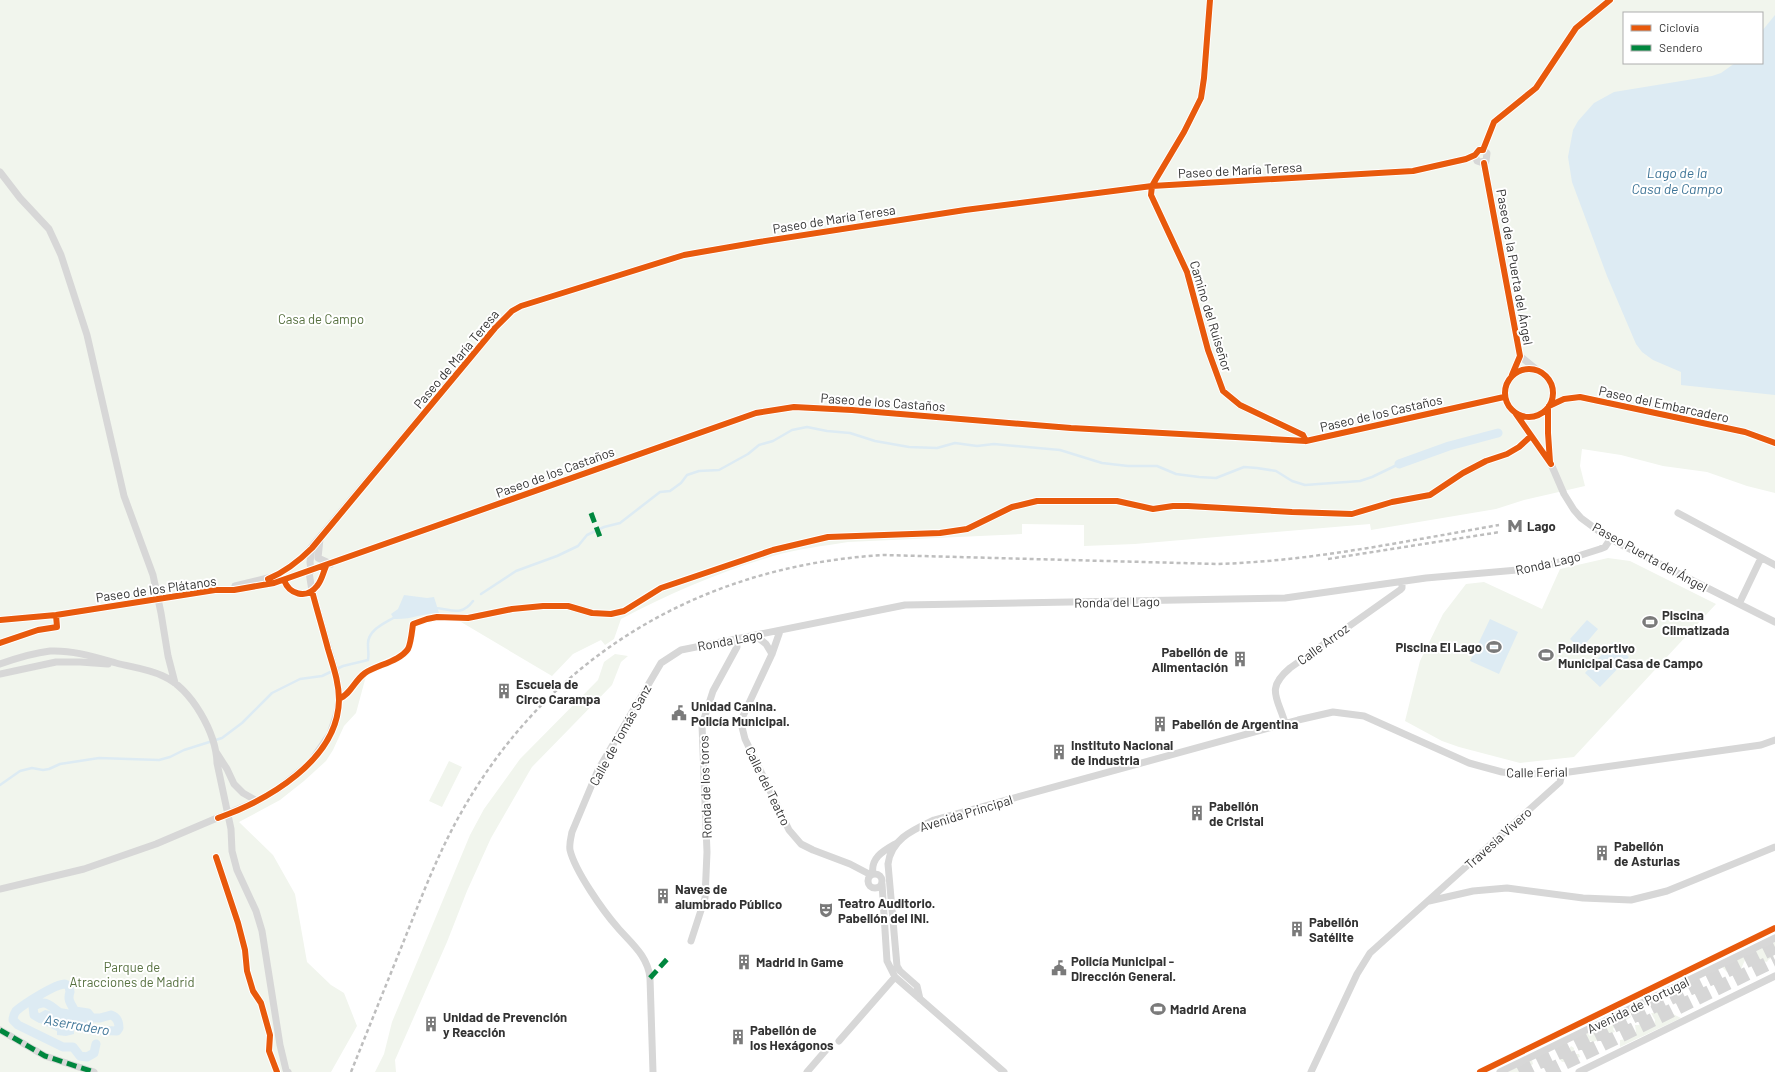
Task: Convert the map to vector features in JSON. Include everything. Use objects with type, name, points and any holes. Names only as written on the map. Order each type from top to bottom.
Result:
[{"type":"street","points":[[1152,186],[1184,132],[1201,98],[1210,0]]},
{"type":"street","points":[[1482,150],[1485,151],[1488,156],[1484,163],[1477,161],[1475,155],[1479,150],[1482,150],[1494,122],[1536,88],[1576,28],[1610,0]]},
{"type":"street","name":"Paseo de María Teresa","points":[[283,577],[320,539],[495,328],[512,311],[521,306],[684,255],[945,213],[1152,186],[1401,173],[1466,159],[1475,155]]},
{"type":"street","name":"Paseo de la Puerta del Ángel","points":[[1484,163],[1520,356],[1512,375]]},
{"type":"street","points":[[0,172],[20,198],[49,229],[61,255],[87,335],[121,485],[153,575],[168,656],[175,683]]},
{"type":"street","name":"Camino del Ruiseñor","points":[[1152,186],[1151,196],[1187,272],[1208,350],[1223,391],[1240,405],[1304,435],[1306,441]]},
{"type":"street","name":"Paseo de la Puerta del Ángel","points":[[1520,356],[1537,370]]},
{"type":"street","points":[[1524,369],[1537,370],[1545,375],[1551,384],[1553,395],[1549,407],[1541,414],[1532,417],[1525,417],[1516,414],[1509,408],[1504,397],[1506,384],[1512,375],[1524,369]]},
{"type":"street","name":"Paseo de los Castaños","points":[[283,577],[328,565],[756,413],[794,407],[852,410],[1071,428],[1306,441],[1504,397]]},
{"type":"street","name":"Paseo del Embarcadero","points":[[1549,407],[1564,398],[1580,397],[1739,431],[1775,443]]},
{"type":"street","name":"Paseo Puerta del Ángel","points":[[1549,407],[1548,433],[1551,464]]},
{"type":"street","name":"Paseo Puerta del Ángel","points":[[1516,414],[1551,464],[1564,494],[1578,514],[1600,532],[1775,622]]},
{"type":"street","points":[[1678,513],[1775,565]]},
{"type":"street","name":"Ronda Lago","points":[[1455,574],[1515,571],[1553,564],[1600,550],[1605,547],[1611,538]]},
{"type":"street","points":[[283,577],[288,588],[293,593],[301,594],[312,591],[319,583],[328,565],[318,558],[320,539]]},
{"type":"street","points":[[0,889],[84,869],[156,844],[257,801],[297,775],[310,762],[330,734],[338,707],[336,674],[312,591],[310,562],[312,548]]},
{"type":"street","points":[[1739,604],[1761,558]]},
{"type":"street","name":"Ronda del Lago","points":[[780,631],[905,605],[1285,598],[1455,574]]},
{"type":"street","name":"Paseo de los Plátanos","points":[[0,620],[56,615],[215,590],[283,577]]},
{"type":"street","name":"Calle Arroz","points":[[1285,723],[1276,695],[1276,683],[1279,679],[1290,668],[1400,590],[1402,588],[1402,582]]},
{"type":"street","name":"Ronda Lago","points":[[681,650],[780,631]]},
{"type":"street","name":"Calle del Teatro","points":[[780,631],[772,654],[743,716],[742,727],[745,739],[789,830],[802,844],[872,874]]},
{"type":"street","points":[[756,636],[766,644],[772,654]]},
{"type":"street","name":"Ronda de los toros","points":[[691,941],[705,898],[707,852],[702,726],[713,691],[737,647],[736,640]]},
{"type":"street","name":"Calle de Tomás Sanz","points":[[653,1072],[650,978],[647,962],[616,926],[581,876],[570,850],[570,841],[572,832],[598,770],[661,662],[681,650]]},
{"type":"street","points":[[0,664],[33,654],[61,651],[88,655],[163,676],[183,690],[199,710],[216,749],[234,784],[243,793],[257,801]]},
{"type":"street","points":[[163,676],[168,656]]},
{"type":"street","points":[[0,674],[68,661],[134,668]]},
{"type":"street","name":"Calle Ferial","points":[[1285,723],[1333,712],[1364,716],[1433,748],[1481,767],[1519,774],[1562,773],[1761,745],[1775,740]]},
{"type":"street","name":"Avenida Principal","points":[[1004,1072],[920,999],[917,986],[900,971],[896,962],[888,864],[888,859],[897,843],[909,832],[934,820],[1285,723]]},
{"type":"street","points":[[216,749],[217,763],[228,814],[232,851],[236,870],[256,911],[262,931],[280,1045],[286,1070],[288,1072]]},
{"type":"street","name":"Travesía Vivero","points":[[1311,1072],[1357,974],[1370,953],[1560,782],[1562,773]]},
{"type":"street","points":[[882,901],[874,888],[868,884],[868,879],[872,874],[872,867],[875,860],[881,853],[897,843]]},
{"type":"street","points":[[1429,901],[1473,891],[1507,888],[1583,898],[1631,900],[1667,891],[1775,847]]},
{"type":"street","points":[[872,874],[880,875],[882,879],[882,901],[887,961],[895,977],[920,999]]},
{"type":"street","points":[[874,888],[878,888],[882,884]]},
{"type":"street","name":"Avenida de Portugal","points":[[1500,1072],[1775,938]]},
{"type":"street","points":[[1579,1072],[1775,976]]},
{"type":"street","points":[[839,1041],[895,977]]},
{"type":"street","points":[[0,1030],[45,1056],[94,1072]]},
{"type":"street","points":[[808,1072],[826,1050]]},
{"type":"street","points":[[1596,1064],[1599,1072]]},
{"type":"green space","name":"Casa de Campo","points":[[0,0],[1775,0],[1775,493],[1747,486],[1707,472],[1663,466],[1621,455],[1582,449],[1580,466],[1585,486],[1524,500],[1496,509],[1371,530],[1370,524],[1135,544],[1084,546],[1084,525],[1022,524],[1022,534],[848,542],[773,556],[715,576],[658,600],[621,619],[614,639],[605,645],[601,640],[573,654],[552,676],[461,622],[452,619],[415,624],[408,655],[366,676],[356,713],[344,726],[326,761],[280,800],[239,822],[273,855],[295,894],[307,962],[331,985],[344,993],[357,1026],[331,1072],[0,1072]]},
{"type":"green space","name":"Polideportivo Municipal Casa de Campo","points":[[1608,558],[1630,561],[1716,604],[1574,757],[1520,763],[1442,741],[1405,721],[1420,661],[1443,614],[1466,584],[1484,582],[1542,609],[1560,569]]},
{"type":"green space","points":[[615,654],[628,656],[621,662],[612,685],[532,767],[491,838],[395,1060],[396,1072],[375,1072],[384,1054],[392,1022],[470,835],[484,809],[520,759],[598,680],[604,662]]},
{"type":"green space","points":[[449,761],[462,767],[442,807],[429,801]]},
{"type":"green space","points":[[1775,942],[1775,950],[1772,954],[1774,956],[1767,962],[1760,960],[1755,963],[1754,960],[1749,958],[1745,960],[1741,969],[1737,969],[1735,971],[1731,969],[1727,972],[1722,967]]},
{"type":"green space","points":[[1658,1010],[1663,1016],[1667,1011],[1681,1018],[1620,1047],[1620,1040],[1627,1039],[1628,1033],[1632,1035],[1636,1032],[1635,1025],[1639,1025],[1643,1021],[1650,1028],[1654,1026],[1655,1020],[1651,1013],[1655,1013]]},
{"type":"green space","points":[[1630,1013],[1631,1017],[1625,1021],[1623,1026],[1616,1024],[1613,1029],[1615,1032],[1606,1034],[1605,1042],[1598,1040],[1593,1042],[1586,1040],[1584,1044],[1581,1043],[1578,1045],[1573,1040]]},
{"type":"green space","points":[[1571,1046],[1574,1048],[1573,1054],[1579,1054],[1580,1057],[1572,1059],[1570,1066],[1568,1062],[1562,1062],[1559,1058],[1562,1055],[1561,1049],[1565,1048],[1568,1051]]},
{"type":"green space","points":[[1532,1060],[1533,1064],[1527,1068],[1525,1072],[1508,1072]]},
{"type":"water","name":"Lago de la Casa de Campo","points":[[1775,15],[1775,395],[1681,385],[1681,372],[1653,360],[1642,352],[1636,344],[1607,276],[1572,182],[1568,157],[1573,130],[1578,121],[1594,103],[1614,92],[1712,76],[1721,73],[1734,64],[1763,64],[1763,30]]},
{"type":"water","points":[[404,595],[427,598],[434,597],[439,613],[394,619],[391,614],[398,609]]},
{"type":"water","name":"Piscina El Lago","points":[[1490,619],[1518,632],[1499,674],[1470,661]]},
{"type":"water","points":[[1587,620],[1598,629],[1581,649],[1570,639]]},
{"type":"water","points":[[1613,642],[1629,657],[1600,687],[1585,673]]},
{"type":"water","points":[[45,1010],[74,1020],[74,1034],[66,1036],[57,1035],[57,1031],[38,1022],[35,1019],[38,1014]]},
{"type":"waterway","points":[[481,594],[516,571],[557,556],[578,546],[587,535],[604,527],[620,523],[660,492],[670,491],[681,483],[687,475],[699,471],[719,470],[748,454],[759,445],[773,441],[792,430],[807,427],[850,433],[875,441],[909,447],[937,448],[955,443],[977,446],[994,444],[1060,450],[1102,463],[1128,466],[1157,466],[1176,474],[1199,477],[1216,478],[1244,467],[1257,468],[1276,471],[1292,481],[1305,485],[1360,481],[1399,464]]},
{"type":"waterway","points":[[1399,464],[1449,446],[1498,433]]},
{"type":"waterway","points":[[435,608],[460,611],[469,606],[473,601]]},
{"type":"waterway","points":[[0,785],[20,771],[32,768],[43,770],[60,764],[99,758],[159,760],[222,738],[242,723],[272,693],[300,679],[322,676],[343,666],[368,660],[368,640],[370,635],[377,628],[395,617]]},
{"type":"waterway","name":"Aserradero","points":[[63,1023],[91,1030],[117,1031],[119,1028],[117,1020],[111,1015],[100,1018],[92,1018],[88,1013],[75,1011],[69,1000],[69,986],[65,984],[54,987],[26,1004],[16,1011],[13,1019],[18,1025],[63,1047],[73,1047],[80,1056],[87,1057],[94,1053],[96,1044]]},
{"type":"waterway","name":"Aserradero","points":[[49,1020],[39,1018],[34,1015],[33,1007],[37,1004],[44,1003],[50,1005],[59,1012],[70,1014],[83,1020]]},
{"type":"tunnel","points":[[1519,1072],[1775,947]]},
{"type":"tunnel","points":[[1546,1072],[1775,960]]},
{"type":"railway","points":[[351,1072],[438,858],[450,832],[493,762],[535,711],[583,667],[635,630],[691,601],[752,578],[816,563],[883,555],[1218,564],[1324,555],[1499,525]]},
{"type":"railway","points":[[1328,559],[1500,532]]},
{"type":"marked path","points":[[591,513],[600,537]]},
{"type":"marked path","points":[[650,978],[670,956]]},
{"type":"marked path","points":[[0,1030],[45,1056],[94,1072]]},
{"type":"cycle path","points":[[1210,0],[1201,98],[1184,132],[1152,186],[1151,195],[1187,272],[1208,350],[1223,391],[1240,405],[1303,435],[1306,441]]},
{"type":"cycle path","points":[[1483,150],[1494,122],[1536,88],[1576,28],[1610,0]]},
{"type":"cycle path","points":[[268,579],[292,566],[312,548],[495,328],[512,311],[521,306],[684,255],[759,242],[965,210],[1152,186],[1413,171],[1466,159],[1475,155],[1479,150],[1483,150]]},
{"type":"cycle path","points":[[1484,163],[1520,356],[1512,375]]},
{"type":"cycle path","points":[[1524,369],[1534,369],[1543,373],[1549,379],[1552,384],[1553,393],[1552,402],[1543,413],[1534,417],[1524,417],[1515,413],[1509,407],[1505,398],[1505,388],[1509,379],[1515,373],[1524,369]]},
{"type":"cycle path","points":[[0,620],[56,615],[215,590],[234,590],[274,583],[756,413],[794,407],[852,410],[1071,428],[1306,441],[1504,397]]},
{"type":"cycle path","points":[[1549,406],[1564,399],[1580,397],[1745,432],[1775,443]]},
{"type":"cycle path","points":[[1548,408],[1550,462]]},
{"type":"cycle path","points":[[1516,414],[1551,464]]},
{"type":"cycle path","points":[[339,699],[347,694],[365,673],[400,657],[408,649],[413,624],[427,619],[437,617],[468,618],[512,609],[543,606],[568,606],[592,613],[611,614],[624,611],[661,588],[773,550],[828,537],[940,533],[967,529],[1012,507],[1037,501],[1117,501],[1153,509],[1173,506],[1188,506],[1352,514],[1392,502],[1430,495],[1463,473],[1486,461],[1507,454],[1519,447],[1531,436]]},
{"type":"cycle path","points":[[284,580],[286,585],[294,592],[298,594],[308,593],[319,584],[326,566]]},
{"type":"cycle path","points":[[218,818],[258,800],[278,789],[297,775],[313,759],[327,741],[336,722],[339,700],[337,680],[312,591]]},
{"type":"cycle path","points":[[0,643],[38,630],[57,627],[56,615]]},
{"type":"cycle path","points":[[216,857],[238,923],[245,950],[247,971],[253,991],[261,1003],[270,1035],[269,1051],[277,1072]]},
{"type":"cycle path","points":[[1480,1072],[1775,928]]},
{"type":"place","name":"Lago","points":[[1515,526]]},
{"type":"place","name":"Piscina Climatizada","points":[[1650,622]]},
{"type":"place","name":"Piscina El Lago","points":[[1494,647]]},
{"type":"place","name":"Polideportivo Municipal Casa de Campo","points":[[1546,655]]},
{"type":"place","name":"Pabellón de Alimentación","points":[[1240,659]]},
{"type":"place","name":"Escuela de Circo Carampa","points":[[504,691]]},
{"type":"place","name":"Unidad Canina. Policía Municipal.","points":[[679,713]]},
{"type":"place","name":"Pabellón de Argentina","points":[[1160,724]]},
{"type":"place","name":"Instituto Nacional de Industria","points":[[1059,752]]},
{"type":"place","name":"Pabellón de Cristal","points":[[1197,813]]},
{"type":"place","name":"Pabellón de Asturias","points":[[1602,853]]},
{"type":"place","name":"Naves de alumbrado Público","points":[[663,896]]},
{"type":"place","name":"Teatro Auditorio. Pabellón del INI.","points":[[826,910]]},
{"type":"place","name":"Pabellón Satélite","points":[[1297,929]]},
{"type":"place","name":"Madrid in Game","points":[[744,962]]},
{"type":"place","name":"Policía Municipal - Dirección General.","points":[[1059,968]]},
{"type":"place","name":"Madrid Arena","points":[[1158,1009]]},
{"type":"place","name":"Unidad de Prevención y Reacción","points":[[431,1024]]},
{"type":"place","name":"Pabellón de los Hexágonos","points":[[738,1037]]},
{"type":"park label","name":"Parque de Atracciones de Madrid","points":[[132,974]]}]
